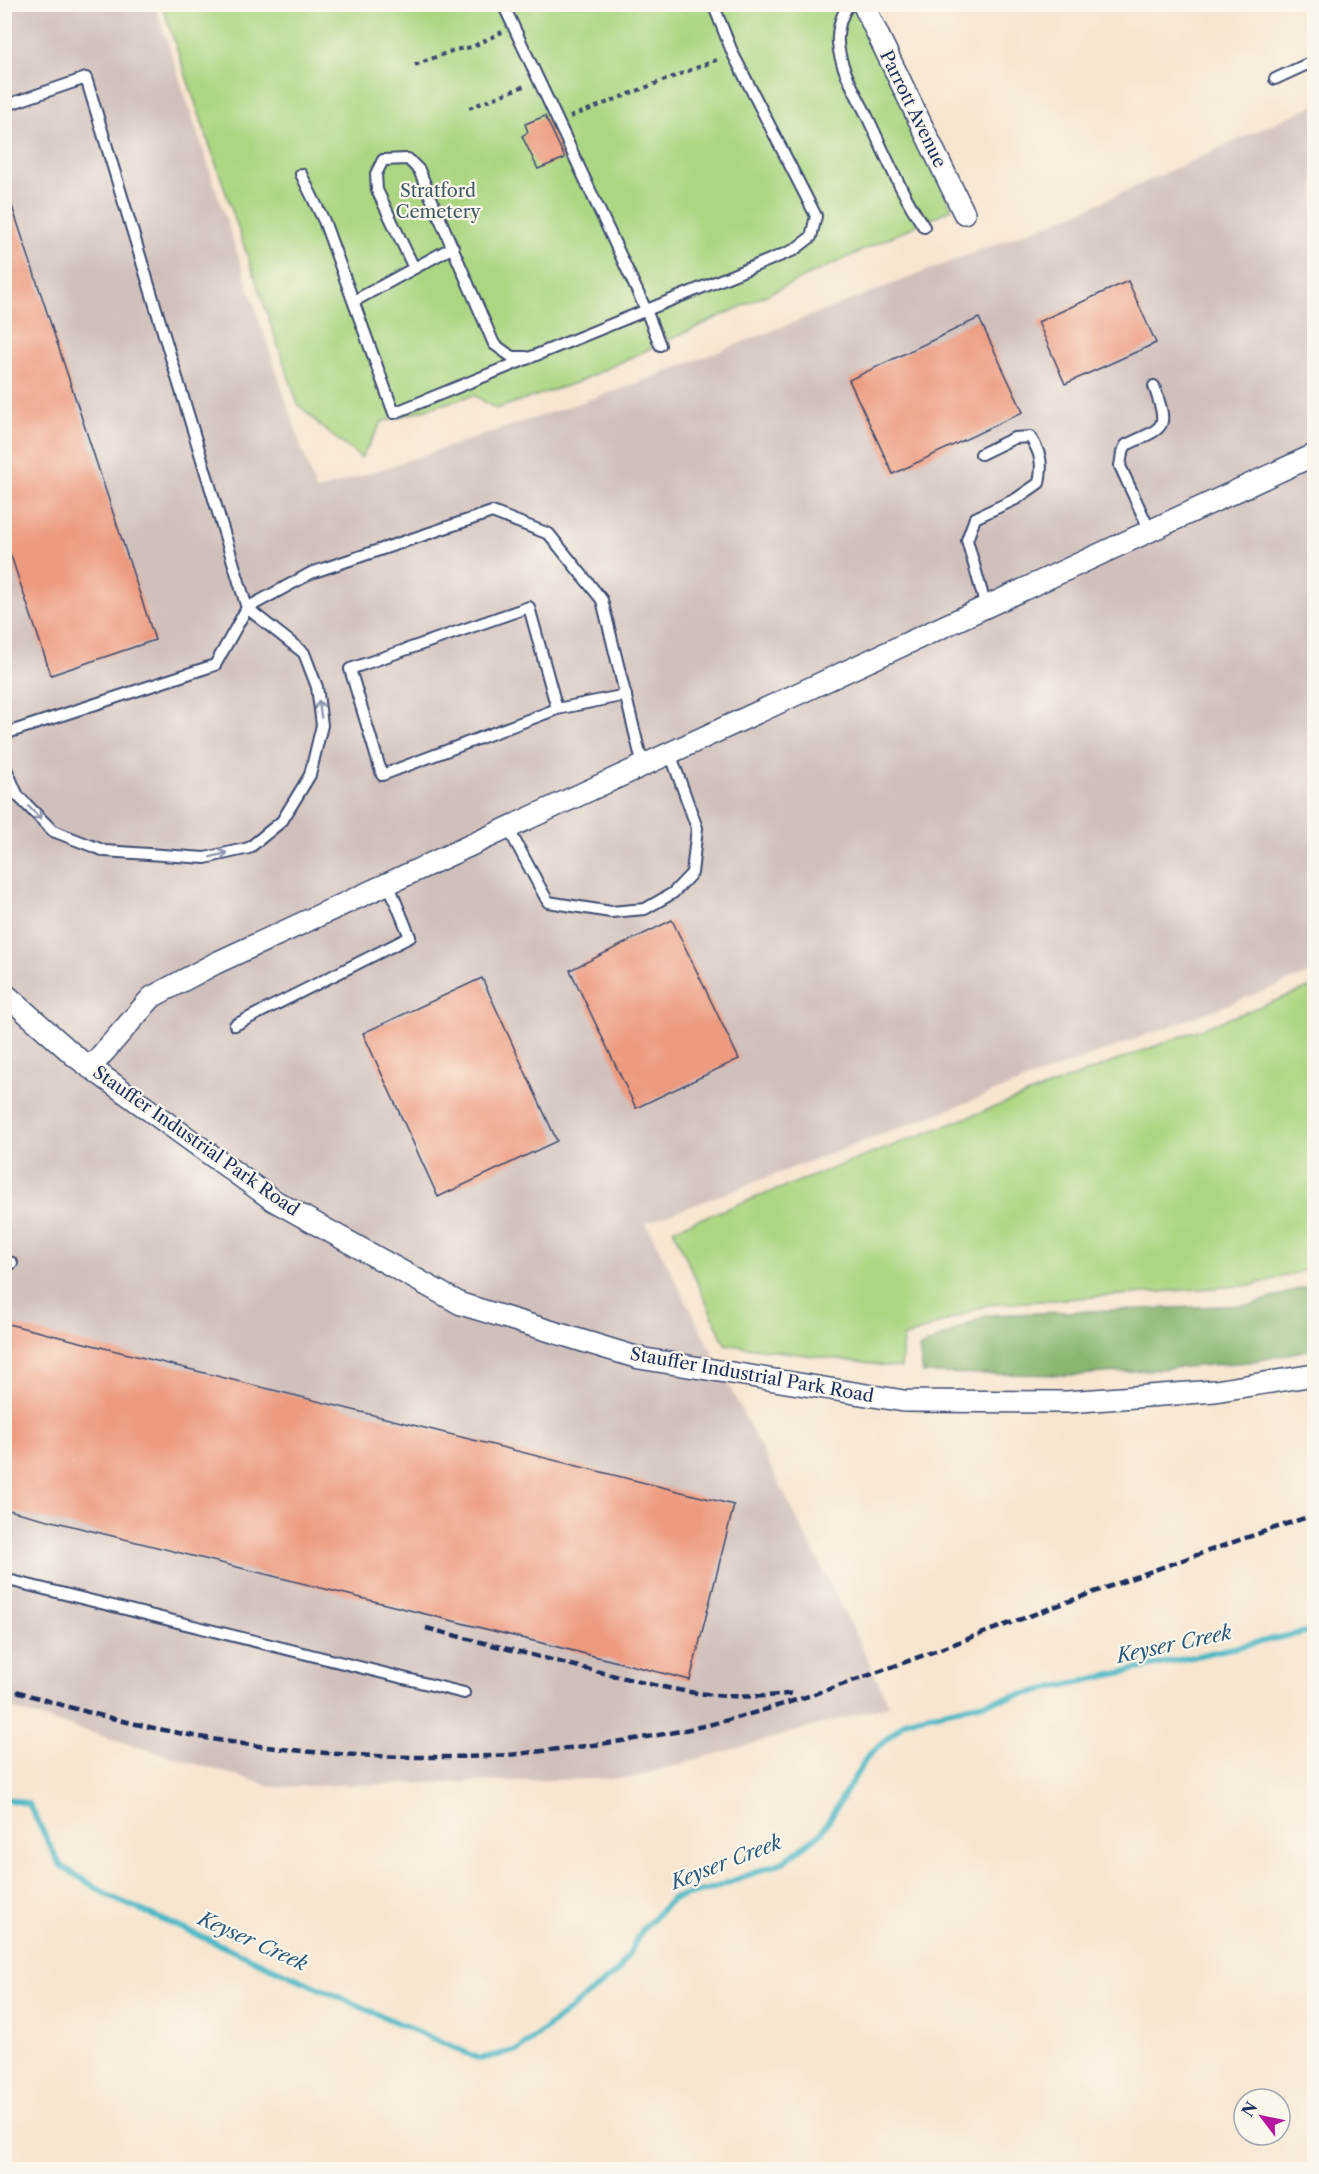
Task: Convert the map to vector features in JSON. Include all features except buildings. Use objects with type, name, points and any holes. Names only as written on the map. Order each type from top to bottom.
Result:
[{"type":"street","name":"Parrott Avenue","points":[[863,4],[964,213]]},
{"type":"street","points":[[90,1068],[152,998],[216,963],[1314,455]]},
{"type":"street","name":"Stauffer Industrial Park Road","points":[[4,993],[76,1058],[273,1200],[461,1304],[639,1358],[904,1401],[1067,1402],[1215,1391],[1314,1375]]},
{"type":"lane","points":[[503,4],[646,310],[660,345]]},
{"type":"lane","points":[[301,174],[324,221],[394,413],[794,250],[811,237],[816,216],[734,54],[713,4]]},
{"type":"lane","points":[[849,4],[839,25],[838,43],[843,66],[896,177],[924,227]]},
{"type":"lane","points":[[1275,80],[1314,60]]},
{"type":"lane","points":[[4,106],[86,78],[248,608],[304,653],[317,687],[322,725],[310,775],[282,820],[249,848],[205,858],[105,851],[53,831],[18,796],[4,764]]},
{"type":"lane","points":[[414,268],[377,190],[376,174],[383,160],[408,159],[420,170],[494,344],[512,357],[529,357]]},
{"type":"lane","points":[[354,302],[453,247]]},
{"type":"lane","points":[[1150,531],[1120,466],[1126,445],[1159,429],[1163,424],[1164,415],[1154,386]]},
{"type":"lane","points":[[981,454],[1014,438],[1030,437],[1038,448],[1043,466],[1040,483],[1016,499],[975,518],[967,540],[986,607]]},
{"type":"lane","points":[[4,734],[215,664],[248,608],[311,573],[492,512],[549,534],[602,600],[643,766]]},
{"type":"lane","points":[[557,709],[529,607],[350,669],[382,775],[557,709],[626,695]]},
{"type":"lane","points":[[508,828],[548,902],[611,912],[645,909],[673,893],[692,873],[697,828],[670,753]]},
{"type":"lane","points":[[235,1025],[410,937],[388,883]]},
{"type":"lane","points":[[4,1579],[464,1693]]},
{"type":"path","points":[[415,65],[454,50],[472,47],[513,26]]},
{"type":"path","points":[[558,122],[734,54]]},
{"type":"path","points":[[469,108],[539,81]]},
{"type":"shaded area","points":[[4,5],[155,5],[316,491],[624,388],[1084,210],[1314,105],[1314,972],[646,1223],[852,1627],[889,1705],[631,1778],[274,1787],[5,1707]]},
{"type":"green space","name":"Stratford Cemetery","points":[[162,5],[854,5],[952,209],[578,382],[496,409],[474,395],[382,422],[361,458],[325,430],[298,404]]},
{"type":"green space","points":[[1314,986],[1314,1268],[1253,1285],[987,1305],[903,1338],[901,1368],[725,1344],[673,1229]]},
{"type":"green space","points":[[1314,1284],[1314,1349],[1249,1362],[1079,1375],[923,1373],[919,1348],[987,1315],[1250,1305]]},
{"type":"waterway","name":"Keyser Creek","points":[[4,1798],[29,1804],[60,1865],[111,1897],[480,2059],[519,2050],[619,1970],[643,1929],[672,1899],[714,1888],[783,1862],[821,1833],[867,1757],[907,1720],[1314,1630]]},
{"type":"railway","points":[[4,1687],[55,1703],[157,1729],[313,1752],[366,1756],[474,1757],[591,1745],[700,1727],[801,1698],[1314,1515]]},
{"type":"railway","points":[[426,1628],[614,1676],[690,1692],[740,1696],[795,1693]]}]
